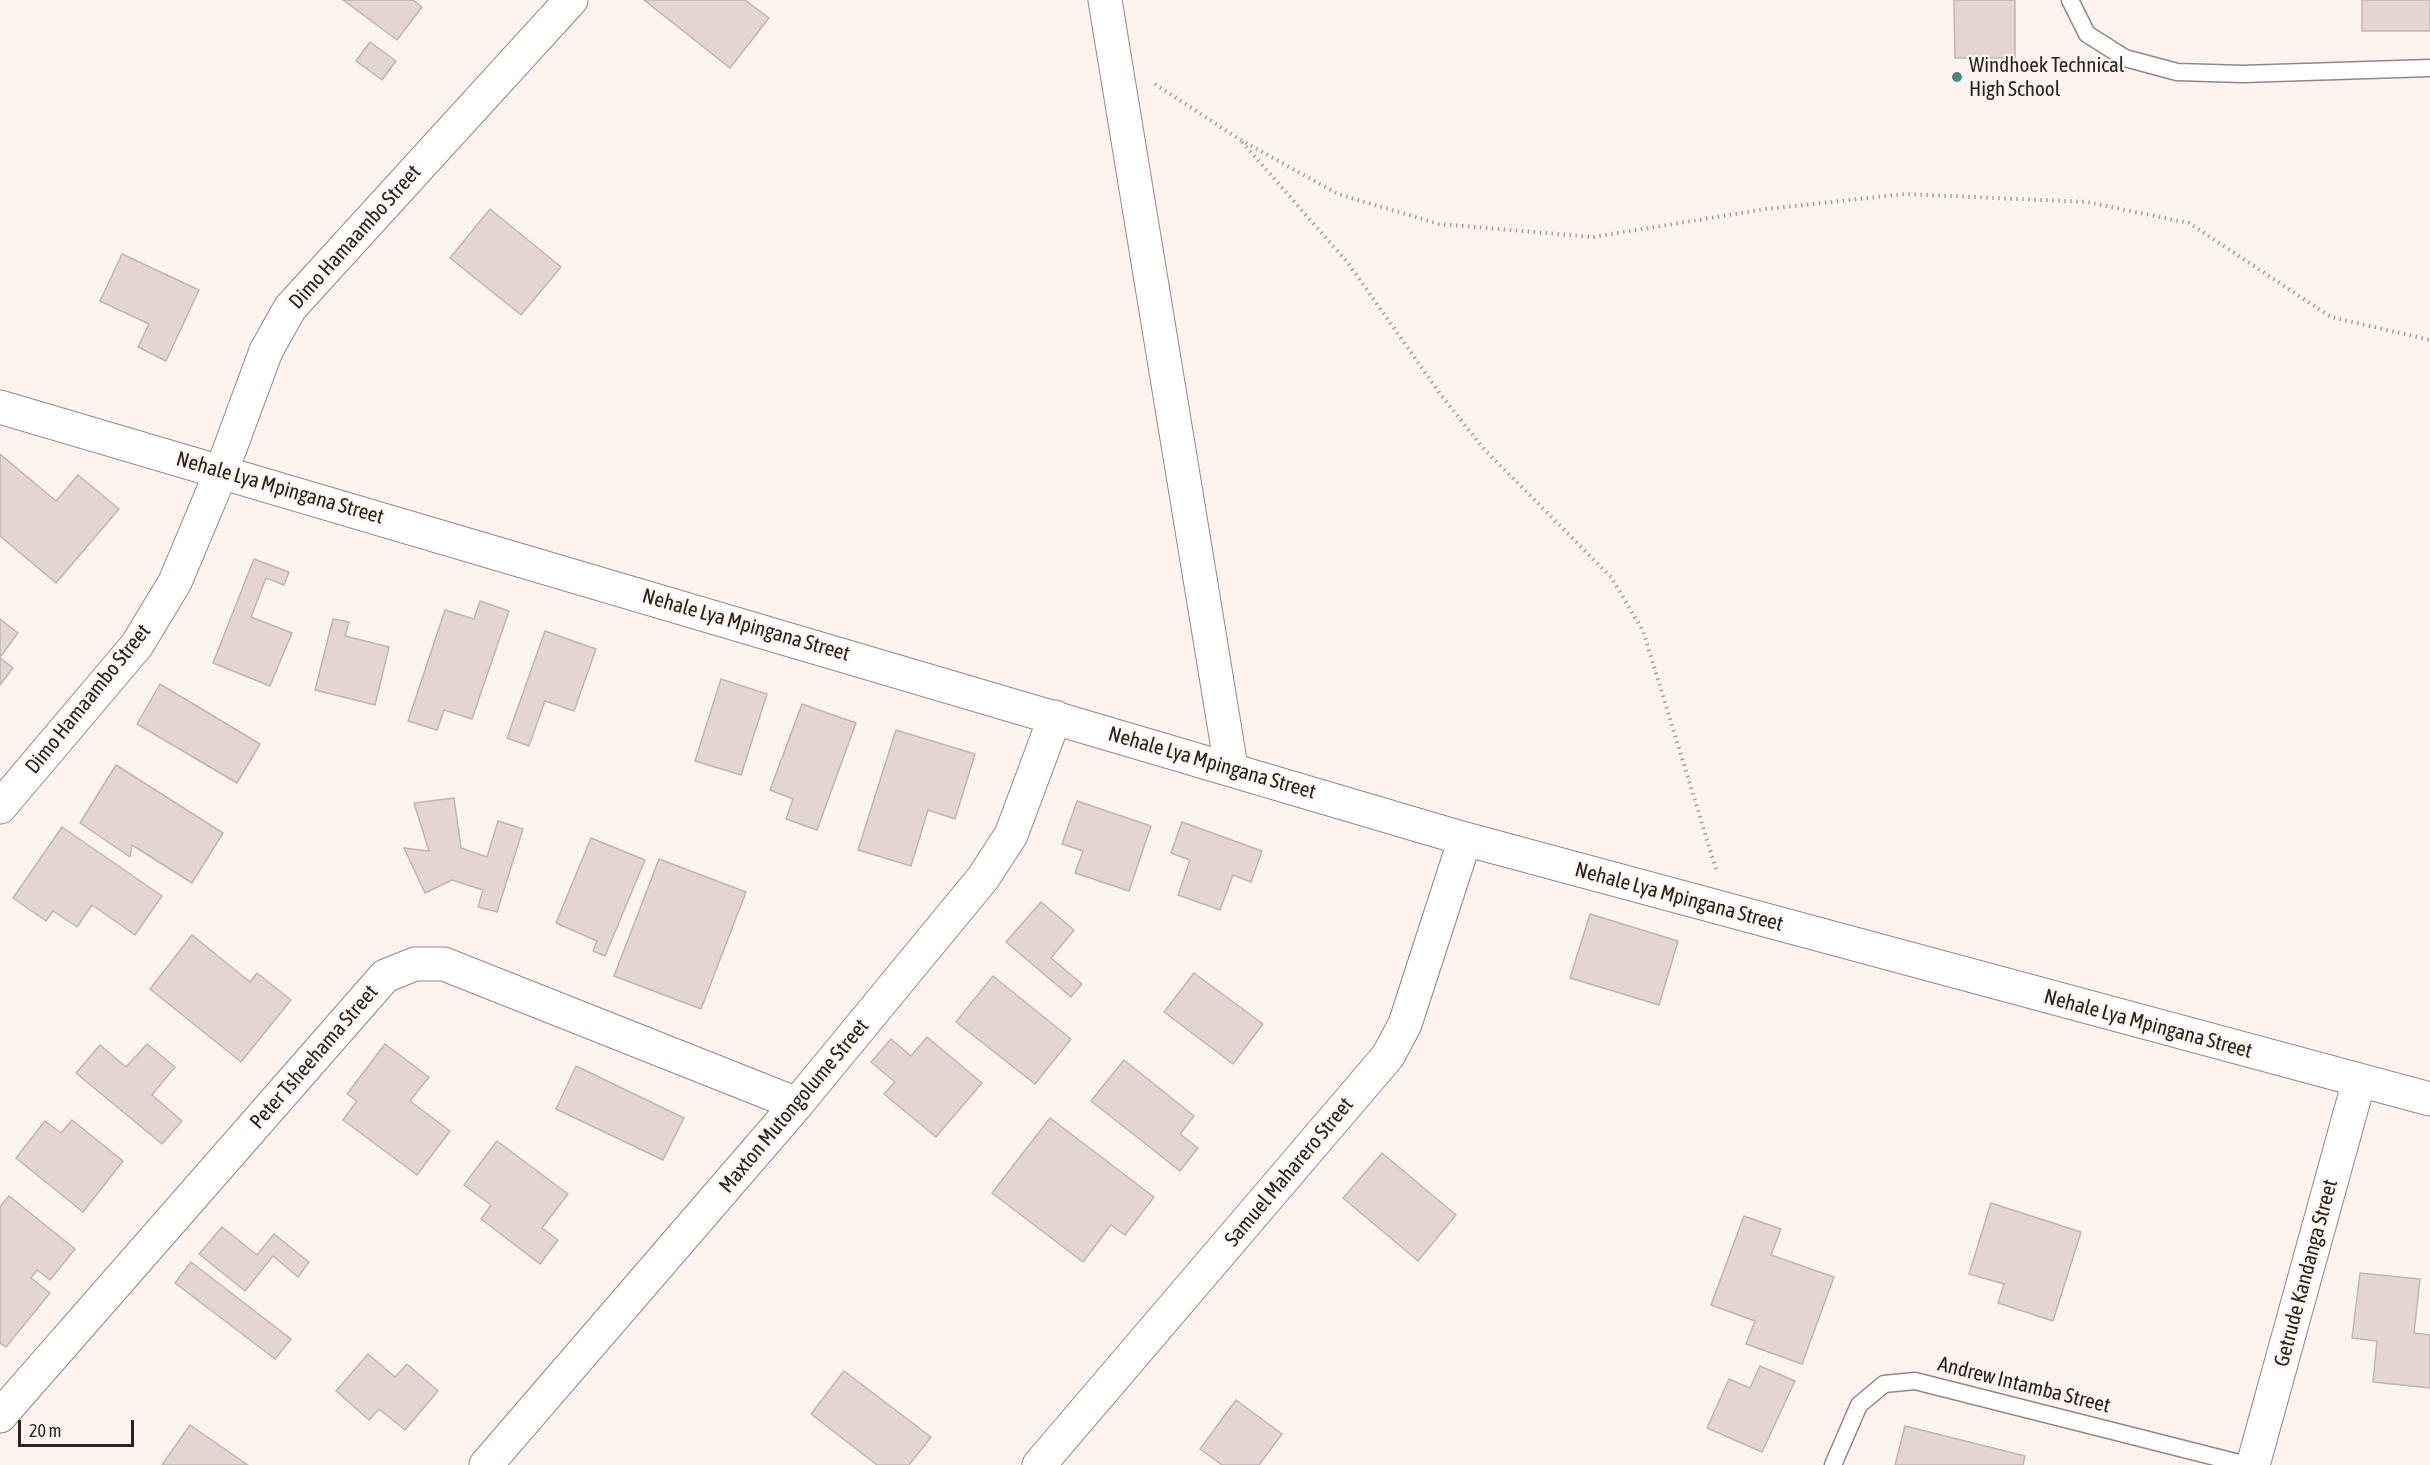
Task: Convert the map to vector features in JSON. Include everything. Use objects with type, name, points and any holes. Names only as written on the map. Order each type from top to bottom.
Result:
[{"type":"street","name":"Dimo Hamaambo Street","points":[[0,807],[136,645],[175,582],[222,471],[266,351],[290,308],[571,0]]},
{"type":"street","points":[[1105,0],[1231,767]]},
{"type":"street","name":"Nehale Lya Mpingana Street","points":[[0,407],[1231,767],[1465,838],[2430,1099]]},
{"type":"street","name":"Maxton Mutongolume Street","points":[[486,1465],[797,1104],[983,878],[1011,835],[1055,717]]},
{"type":"street","name":"Samuel Maharero Street","points":[[1039,1465],[1388,1056],[1405,1024],[1465,838]]},
{"type":"street","name":"Peter Tsheehama Street","points":[[0,1416],[385,976],[415,964],[444,964],[797,1104]]},
{"type":"street","name":"Getrude Kandanga Street","points":[[2253,1465],[2359,1081]]},
{"type":"lane","points":[[2070,0],[2087,34],[2125,57],[2177,72],[2243,74],[2430,68]]},
{"type":"lane","name":"Andrew Intamba Street","points":[[1833,1465],[1859,1405],[1884,1384],[1915,1381],[2247,1465]]},
{"type":"path","points":[[1115,57],[1239,139],[1338,194],[1438,224],[1593,237],[1766,209],[1905,194],[2087,202],[2189,223],[2331,317],[2430,340]]},
{"type":"path","points":[[1239,139],[1348,263],[1441,395],[1483,448],[1611,577],[1643,631],[1728,910]]},
{"type":"building","points":[[343,0],[413,0],[422,7],[397,40]]},
{"type":"building","points":[[644,0],[745,0],[769,18],[730,68]]},
{"type":"building","points":[[1954,0],[2015,0],[2015,58],[1955,58]]},
{"type":"building","points":[[2362,0],[2430,0],[2430,31],[2362,31]]},
{"type":"building","points":[[370,42],[396,61],[382,80],[356,61]]},
{"type":"building","points":[[490,209],[561,267],[521,315],[450,258]]},
{"type":"building","points":[[122,254],[199,290],[166,361],[138,347],[149,324],[100,301]]},
{"type":"building","points":[[0,454],[56,501],[78,475],[119,509],[56,583],[0,536]]},
{"type":"building","points":[[254,559],[289,572],[284,585],[266,578],[251,617],[292,633],[270,686],[213,663]]},
{"type":"building","points":[[480,601],[509,611],[472,719],[444,710],[437,730],[408,721],[445,610],[474,619]]},
{"type":"building","points":[[0,619],[18,633],[0,657]]},
{"type":"building","points":[[333,619],[349,622],[345,636],[389,647],[375,705],[315,690]]},
{"type":"building","points":[[545,631],[596,649],[574,711],[545,701],[529,746],[507,738]]},
{"type":"building","points":[[0,658],[13,668],[0,685]]},
{"type":"building","points":[[721,679],[767,694],[741,775],[695,761]]},
{"type":"building","points":[[160,684],[260,744],[237,783],[137,724]]},
{"type":"building","points":[[802,704],[856,723],[817,830],[786,819],[793,799],[770,790]]},
{"type":"building","points":[[896,730],[975,754],[955,819],[928,810],[911,866],[858,850]]},
{"type":"building","points":[[116,765],[223,833],[192,883],[132,845],[130,857],[80,823]]},
{"type":"building","points":[[454,798],[461,848],[487,857],[498,821],[523,829],[497,912],[478,907],[483,890],[452,880],[425,893],[404,848],[429,851],[414,803]]},
{"type":"building","points":[[1077,801],[1151,826],[1129,891],[1075,873],[1083,851],[1062,844]]},
{"type":"building","points":[[1182,822],[1262,851],[1251,882],[1233,875],[1220,910],[1178,895],[1190,860],[1171,853]]},
{"type":"building","points":[[62,827],[162,896],[135,935],[92,905],[77,927],[53,911],[46,921],[13,898]]},
{"type":"building","points":[[591,838],[645,860],[605,956],[593,951],[597,941],[556,923]]},
{"type":"building","points":[[659,859],[746,892],[701,1009],[614,976]]},
{"type":"building","points":[[1041,902],[1074,930],[1051,958],[1082,984],[1071,997],[1006,942]]},
{"type":"building","points":[[1590,914],[1678,941],[1659,1005],[1570,978]]},
{"type":"building","points":[[192,935],[250,982],[257,973],[291,1000],[241,1062],[150,989]]},
{"type":"building","points":[[1194,973],[1263,1024],[1233,1064],[1164,1012]]},
{"type":"building","points":[[993,976],[1071,1039],[1035,1084],[956,1022]]},
{"type":"building","points":[[927,1037],[982,1083],[936,1137],[884,1094],[895,1082],[871,1062],[891,1039],[911,1056]]},
{"type":"building","points":[[147,1044],[175,1067],[152,1095],[182,1121],[162,1144],[76,1073],[100,1045],[126,1067]]},
{"type":"building","points":[[385,1044],[429,1077],[410,1101],[450,1131],[417,1175],[343,1120],[357,1101],[347,1094]]},
{"type":"building","points":[[1124,1060],[1194,1116],[1180,1134],[1198,1148],[1180,1171],[1091,1101]]},
{"type":"building","points":[[576,1066],[684,1118],[663,1160],[556,1109]]},
{"type":"building","points":[[1050,1118],[1154,1197],[1125,1235],[1111,1225],[1083,1262],[992,1193]]},
{"type":"building","points":[[72,1120],[123,1161],[83,1212],[16,1158],[45,1121],[61,1133]]},
{"type":"building","points":[[497,1141],[568,1194],[542,1228],[558,1240],[540,1264],[481,1219],[491,1205],[464,1185]]},
{"type":"building","points":[[1382,1153],[1456,1215],[1418,1261],[1343,1198]]},
{"type":"building","points":[[9,1196],[75,1249],[50,1280],[37,1270],[31,1278],[50,1293],[6,1347],[0,1343],[0,1207]]},
{"type":"building","points":[[1991,1203],[2081,1232],[2053,1321],[1998,1303],[2004,1284],[1969,1274]]},
{"type":"building","points":[[1744,1216],[1781,1229],[1771,1255],[1834,1277],[1802,1364],[1746,1344],[1755,1321],[1711,1305]]},
{"type":"building","points":[[222,1227],[257,1255],[274,1234],[309,1262],[298,1277],[273,1256],[245,1291],[199,1254]]},
{"type":"building","points":[[191,1262],[291,1339],[275,1359],[175,1283]]},
{"type":"building","points":[[2360,1273],[2420,1279],[2414,1333],[2430,1335],[2430,1388],[2373,1382],[2377,1341],[2352,1338]]},
{"type":"building","points":[[368,1354],[395,1377],[407,1364],[438,1391],[405,1430],[379,1409],[369,1420],[336,1391]]},
{"type":"building","points":[[1760,1366],[1795,1381],[1762,1452],[1707,1428],[1729,1379],[1750,1388]]},
{"type":"building","points":[[844,1371],[931,1437],[909,1465],[877,1465],[811,1414]]},
{"type":"building","points":[[1236,1400],[1282,1434],[1259,1465],[1222,1465],[1200,1449]]},
{"type":"building","points":[[190,1425],[248,1465],[162,1465]]},
{"type":"building","points":[[1905,1426],[2025,1456],[2023,1465],[1895,1465]]},
{"type":"place","name":"Windhoek Technical High School","points":[[1957,77]]}]
